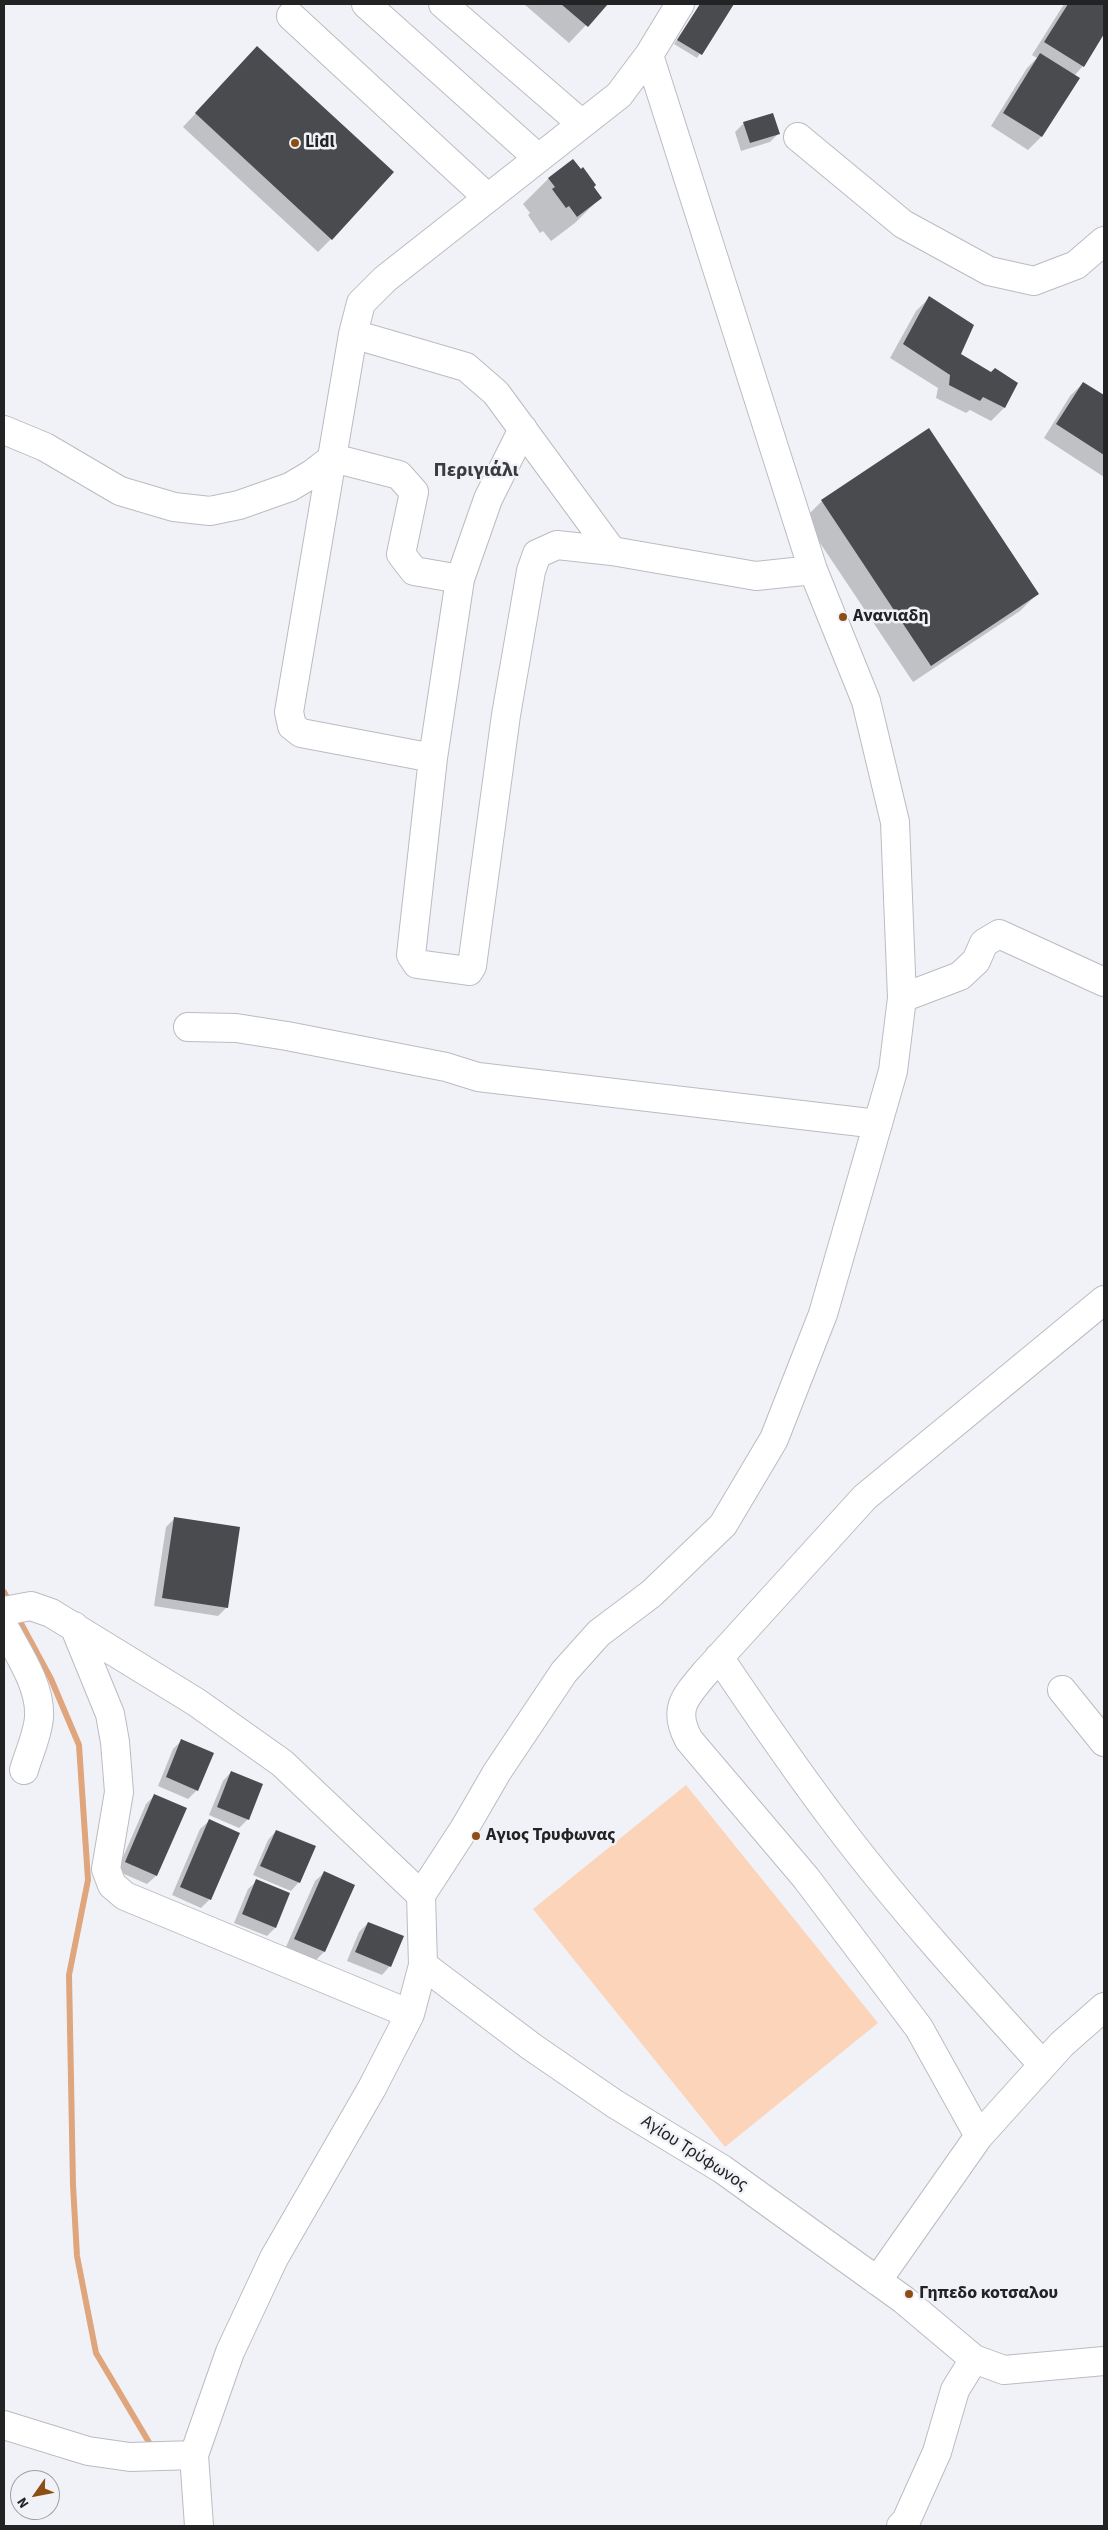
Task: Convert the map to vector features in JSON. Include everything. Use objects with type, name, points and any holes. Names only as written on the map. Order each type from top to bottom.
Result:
[{"type":"street","points":[[366,4],[538,158]]},
{"type":"street","points":[[443,4],[582,124]]},
{"type":"street","points":[[433,758],[301,733],[292,726],[288,712],[353,334],[360,303],[385,279],[619,95],[649,55],[680,4]]},
{"type":"street","points":[[291,16],[488,198]]},
{"type":"street","points":[[199,2526],[194,2455],[230,2352],[274,2258],[372,2088],[410,2014],[423,1965],[421,1895],[464,1829],[497,1772],[564,1672],[599,1633],[652,1594],[723,1525],[774,1439],[823,1314],[893,1071],[902,998],[895,822],[866,701],[813,570],[649,55]]},
{"type":"street","points":[[798,137],[903,224],[989,271],[1034,281],[1076,265],[1104,241]]},
{"type":"street","points":[[353,334],[466,367],[496,393],[612,551]]},
{"type":"street","points":[[522,429],[488,499],[460,578],[433,758],[411,955],[417,964],[469,971],[472,966],[506,715],[531,571],[537,554],[557,544],[612,551],[756,576],[813,570]]},
{"type":"street","points":[[4,430],[45,447],[120,491],[174,507],[210,511],[239,505],[290,487],[312,474],[333,458]]},
{"type":"street","points":[[333,458],[399,476],[414,492],[401,554],[406,564],[414,571],[460,578]]},
{"type":"street","points":[[902,998],[960,976],[976,961],[984,943],[998,934],[1104,982]]},
{"type":"street","points":[[188,1027],[236,1028],[287,1036],[446,1067],[478,1077],[878,1124]]},
{"type":"street","points":[[979,2136],[919,2028],[806,1878],[690,1740],[681,1725],[681,1708],[689,1692],[719,1657],[865,1497],[1104,1300]]},
{"type":"street","points":[[24,1770],[39,1717],[37,1699],[12,1613],[51,1613],[196,1702],[282,1763],[421,1895]]},
{"type":"street","points":[[74,1626],[110,1714],[115,1742],[119,1792],[106,1869],[112,1885],[125,1896],[410,2014]]},
{"type":"street","points":[[719,1657],[776,1741],[840,1828],[953,1965],[1043,2065]]},
{"type":"street","points":[[1062,1690],[1104,1742]]},
{"type":"street","name":"Αγίου Τρύφωνος","points":[[423,1965],[532,2047],[615,2104],[722,2170],[877,2281],[974,2359],[1004,2370],[1104,2361]]},
{"type":"street","points":[[877,2281],[979,2136],[1062,2044],[1104,2007]]},
{"type":"street","points":[[900,2526],[906,2521],[937,2452],[955,2390],[974,2359]]},
{"type":"street","points":[[4,2425],[88,2451],[130,2457],[194,2455]]},
{"type":"shaded area","points":[[686,1785],[878,2023],[725,2147],[533,1909]]},
{"type":"building","points":[[561,4],[608,4],[588,27]]},
{"type":"building","points":[[700,4],[734,4],[702,55],[677,40]]},
{"type":"building","points":[[1068,4],[1104,4],[1104,34],[1084,67],[1044,42]]},
{"type":"building","name":"Lidl","points":[[257,46],[394,172],[332,240],[195,113]]},
{"type":"building","points":[[1040,53],[1080,78],[1042,137],[1003,113]]},
{"type":"building","points":[[773,113],[780,134],[750,143],[743,122]]},
{"type":"building","points":[[573,159],[581,169],[583,167],[596,185],[594,187],[602,198],[577,217],[569,206],[566,208],[552,189],[555,187],[548,178]]},
{"type":"building","points":[[929,296],[974,325],[961,354],[991,372],[995,368],[1018,383],[1005,408],[983,397],[980,401],[949,385],[950,375],[903,344]]},
{"type":"building","points":[[1083,382],[1104,395],[1104,455],[1056,424]]},
{"type":"building","points":[[929,428],[1039,594],[931,666],[821,500]]},
{"type":"building","points":[[174,1517],[240,1527],[228,1608],[162,1598]]},
{"type":"building","points":[[181,1739],[214,1753],[198,1791],[166,1777]]},
{"type":"building","points":[[231,1771],[263,1784],[249,1820],[217,1807]]},
{"type":"building","points":[[154,1794],[187,1808],[157,1876],[125,1862]]},
{"type":"building","points":[[209,1819],[240,1833],[211,1900],[180,1887]]},
{"type":"building","points":[[276,1830],[316,1846],[300,1883],[260,1866]]},
{"type":"building","points":[[324,1871],[355,1885],[325,1952],[294,1939]]},
{"type":"building","points":[[256,1879],[290,1893],[276,1928],[242,1914]]},
{"type":"building","points":[[368,1922],[404,1936],[391,1967],[355,1952]]},
{"type":"waterway","points":[[4,1592],[10,1603]]},
{"type":"waterway","points":[[17,1616],[51,1679],[79,1745],[88,1880],[69,1975],[73,2185],[77,2256],[96,2353],[150,2444]]},
{"type":"place","name":"Lidl","points":[[295,143]]},
{"type":"place","name":"Ανανιαδη","points":[[843,617]]},
{"type":"place","name":"Αγιος Τρυφωνας","points":[[476,1836]]},
{"type":"place","name":"Γηπεδο κοτσαλου","points":[[909,2294]]},
{"type":"district","name":"Περιγιάλι","points":[[476,472]]}]
